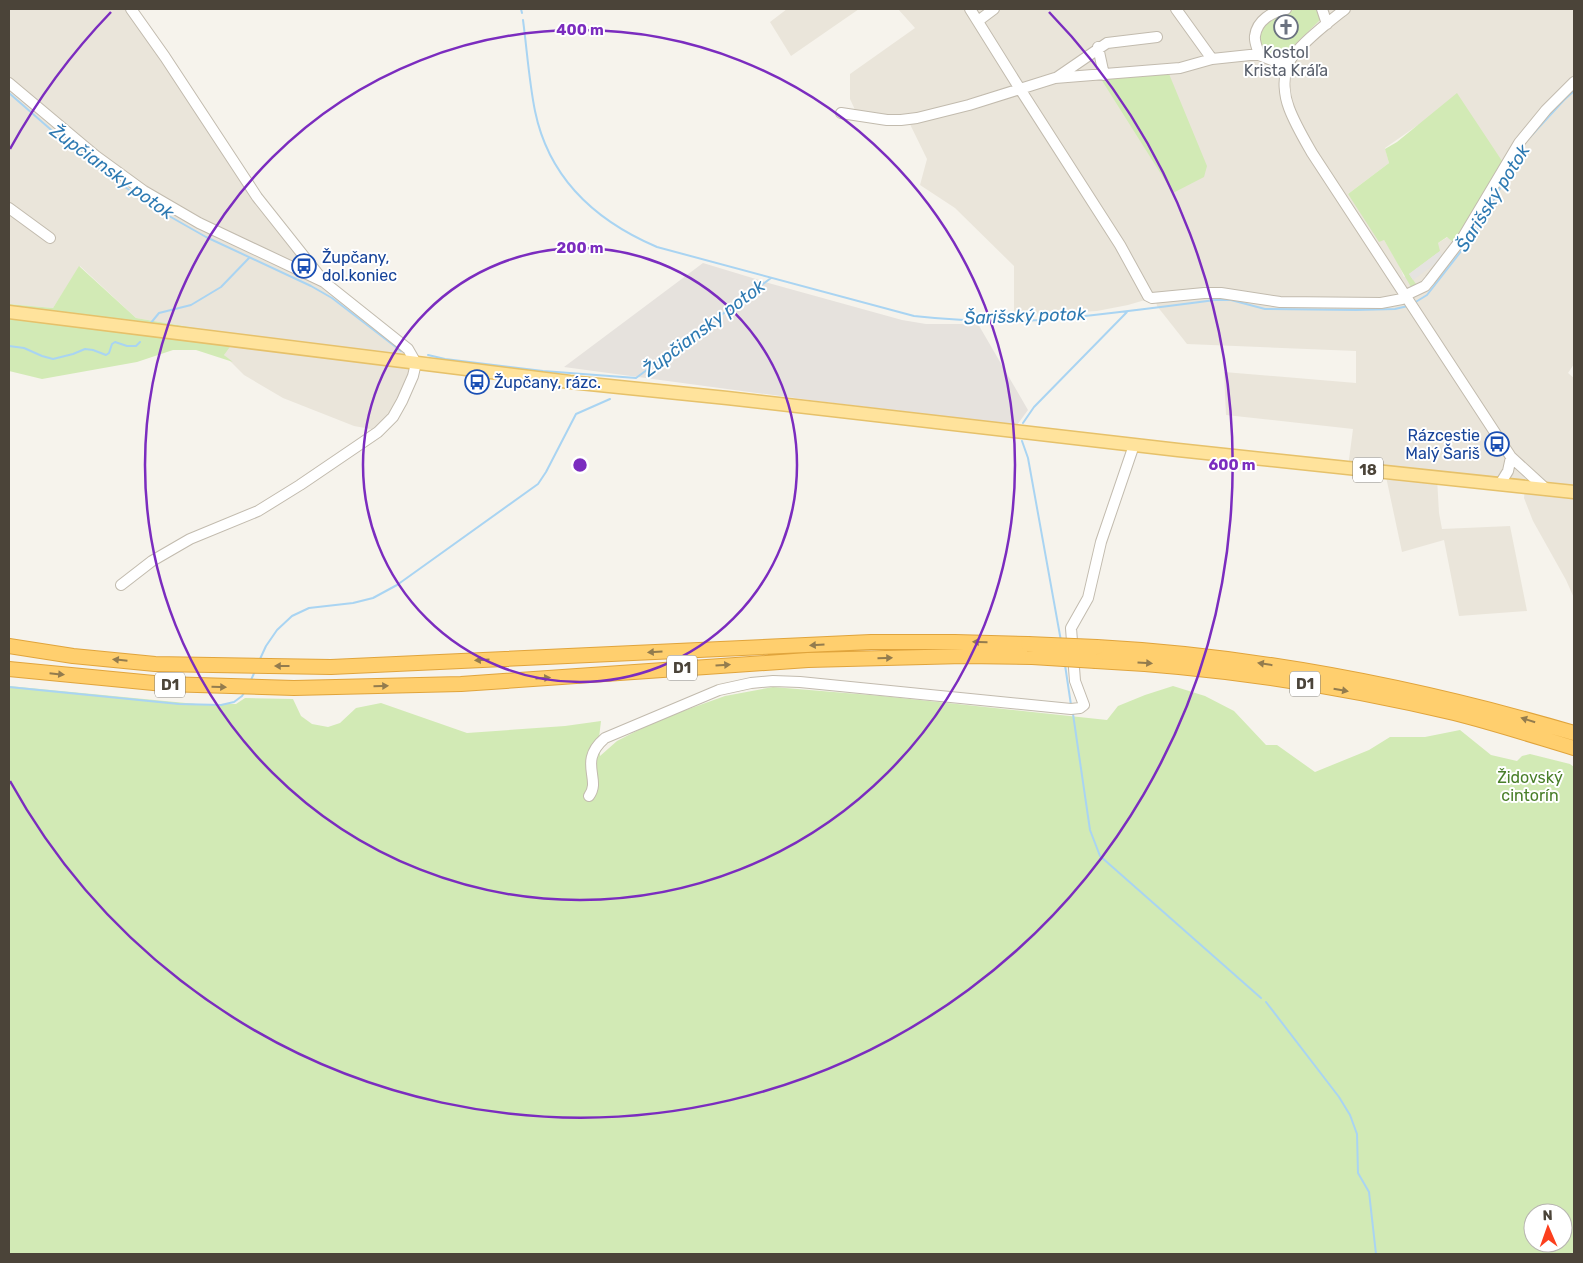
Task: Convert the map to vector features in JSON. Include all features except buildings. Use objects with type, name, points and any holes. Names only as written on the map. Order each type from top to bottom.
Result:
[{"type":"highway","name":"D1","points":[[9,646],[73,656],[155,664],[243,666],[331,666],[871,642],[955,642],[1030,650],[1097,654],[1195,655],[1348,677],[1458,700],[1574,734]]},
{"type":"highway","name":"D1","points":[[9,669],[164,684],[251,688],[332,688],[470,683],[808,660],[964,656],[1030,650]]},
{"type":"highway","name":"D1","points":[[1097,654],[1152,664],[1229,672],[1354,692],[1455,714],[1574,748]]},
{"type":"main road","name":"18","points":[[9,312],[570,382],[1574,492]]},
{"type":"street","points":[[121,584],[152,561],[190,539],[258,511],[378,432],[393,416],[402,402],[413,376],[416,363],[408,349],[324,282],[257,197],[182,82],[131,9]]},
{"type":"street","points":[[970,9],[1120,245],[1148,296],[1152,298],[1221,293],[1280,302],[1352,304],[1381,303],[1407,298],[1425,286],[1430,280],[1463,237],[1518,143],[1546,110],[1574,82]]},
{"type":"street","points":[[978,21],[994,9]]},
{"type":"street","points":[[1176,9],[1212,59]]},
{"type":"street","points":[[1259,55],[1254,37],[1257,28],[1274,11],[1286,9]]},
{"type":"street","points":[[1322,9],[1327,24]]},
{"type":"street","points":[[1345,9],[1309,40],[1287,66],[1284,84],[1290,110],[1312,153],[1510,457],[1546,489]]},
{"type":"street","points":[[1055,78],[1106,43],[1157,37]]},
{"type":"street","points":[[1098,47],[1104,76]]},
{"type":"street","points":[[841,112],[887,120],[917,118],[969,105],[1055,78],[1104,76],[1180,68],[1212,59],[1259,55],[1287,66]]},
{"type":"street","points":[[9,83],[96,156],[144,191],[199,223],[324,282]]},
{"type":"street","points":[[9,208],[50,238]]},
{"type":"street","points":[[589,796],[594,788],[590,764],[592,756],[595,749],[605,738],[688,702],[736,685],[773,681],[800,682],[1071,709],[1080,708],[1084,705],[1075,681],[1071,628],[1088,598],[1101,542],[1134,445]]},
{"type":"street","points":[[1500,484],[1508,471],[1510,457]]},
{"type":"shaded area","points":[[9,9],[134,9],[317,276],[395,332],[410,357],[405,397],[376,430],[354,426],[283,398],[244,375],[224,355],[231,334],[136,318],[80,266],[53,308],[9,304]]},
{"type":"shaded area","points":[[787,9],[859,9],[791,56],[770,22]]},
{"type":"shaded area","points":[[898,9],[1574,9],[1574,364],[1568,373],[1574,378],[1574,598],[1533,521],[1524,498],[1525,490],[1437,478],[1442,529],[1510,526],[1527,611],[1459,616],[1444,540],[1402,552],[1385,472],[1348,467],[1353,429],[1226,415],[1224,372],[1356,383],[1356,351],[1187,344],[1157,306],[1155,297],[1097,311],[1045,314],[1014,312],[1014,266],[955,208],[920,185],[927,159],[906,116],[857,114],[850,99],[850,74],[915,28]],"holes":[[[1418,125],[1454,244],[1448,237],[1438,243],[1404,277],[1384,240],[1348,194],[1389,163],[1385,148]]]},
{"type":"shaded area","points":[[1440,251],[1443,258],[1413,280],[1409,274]]},
{"type":"shaded area","points":[[703,263],[902,320],[926,324],[978,324],[1028,410],[1017,425],[817,401],[564,367]]},
{"type":"green space","points":[[1299,9],[1320,9],[1321,19],[1287,52],[1274,53],[1261,50],[1263,48],[1259,44],[1258,36],[1266,25],[1280,14]]},
{"type":"green space","points":[[1167,69],[1207,166],[1204,177],[1173,193],[1101,79]]},
{"type":"green space","points":[[1457,93],[1504,164],[1455,244],[1447,237],[1438,243],[1440,251],[1409,274],[1416,284],[1411,287],[1384,240],[1379,242],[1348,194],[1389,163],[1385,149],[1397,142]]},
{"type":"green space","points":[[79,266],[136,318],[231,334],[232,344],[224,355],[233,362],[196,350],[173,350],[137,362],[42,379],[9,371],[9,304],[53,308]]},
{"type":"green space","name":"Židovský cintorín","points":[[9,686],[196,704],[236,704],[245,698],[293,699],[301,716],[312,724],[328,727],[340,723],[356,708],[381,703],[467,733],[565,726],[601,721],[599,738],[600,756],[617,741],[658,720],[725,696],[773,687],[882,696],[1107,720],[1118,706],[1173,686],[1205,696],[1234,711],[1266,745],[1277,745],[1315,772],[1369,750],[1390,737],[1425,737],[1460,730],[1491,755],[1517,761],[1522,756],[1530,754],[1570,764],[1574,767],[1574,1254],[9,1254]]},
{"type":"waterway","name":"Šarišský potok","points":[[521,9],[522,13]]},
{"type":"waterway","name":"Šarišský potok","points":[[523,20],[535,111],[551,157],[578,195],[595,210],[614,224],[657,247],[914,316],[949,319],[984,321],[1055,319],[1215,300],[1231,300],[1265,309],[1356,310],[1395,309],[1408,306]]},
{"type":"waterway","name":"Šarišský potok","points":[[1530,137],[1574,91]]},
{"type":"waterway","name":"Župčiansky potok","points":[[9,93],[73,149],[162,212],[206,237],[311,286],[332,298],[401,351]]},
{"type":"waterway","name":"Šarišský potok","points":[[1414,303],[1427,295],[1476,232],[1523,146]]},
{"type":"waterway","points":[[150,324],[159,313],[191,305],[221,287],[249,258]]},
{"type":"waterway","name":"Župčiansky potok","points":[[428,355],[445,359],[543,371],[636,378],[771,278]]},
{"type":"waterway","points":[[1023,423],[1034,407],[1127,312]]},
{"type":"waterway","points":[[9,346],[24,348],[53,359],[85,349],[106,355],[115,342],[127,346],[136,346],[140,342]]},
{"type":"waterway","points":[[260,659],[277,630],[292,616],[309,608],[353,603],[373,598],[397,585],[538,484],[576,414],[610,399]]},
{"type":"waterway","points":[[1022,441],[1028,458],[1061,641]]},
{"type":"waterway","points":[[1065,665],[1071,705]]},
{"type":"waterway","points":[[251,680],[255,671]]},
{"type":"waterway","points":[[9,687],[179,704],[221,705],[234,702],[244,693]]},
{"type":"waterway","points":[[1073,714],[1090,830],[1100,856],[1261,998]]},
{"type":"waterway","points":[[1266,1002],[1339,1097],[1350,1115],[1357,1134],[1358,1173],[1369,1192],[1376,1254]]},
{"type":"place","name":"Kostol Krista Kráľa","points":[[1286,27]]},
{"type":"place","name":"Župčany, dol.koniec","points":[[304,266]]},
{"type":"place","name":"Župčany, rázc.","points":[[477,382]]},
{"type":"place","name":"Rázcestie Malý Šariš","points":[[1497,444]]}]
